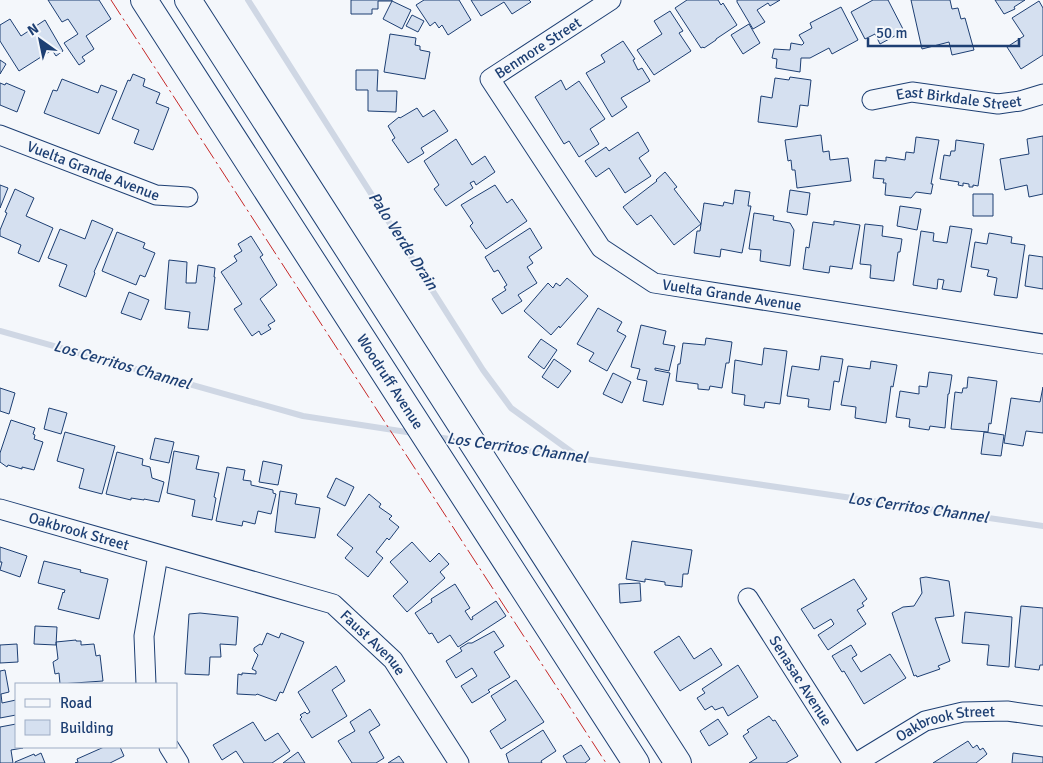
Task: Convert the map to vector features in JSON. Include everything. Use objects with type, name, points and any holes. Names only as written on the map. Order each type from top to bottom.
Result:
[{"type":"main road","name":"Woodruff Avenue","points":[[144,0],[636,763]]},
{"type":"main road","points":[[188,0],[678,763]]},
{"type":"street","name":"Benmore Street","points":[[490,79],[611,0]]},
{"type":"street","name":"Vuelta Grande Avenue","points":[[490,79],[601,248],[654,282],[1043,344]]},
{"type":"street","name":"East Birkdale Street","points":[[872,100],[912,92],[998,104],[1020,101],[1043,94]]},
{"type":"street","name":"Vuelta Grande Avenue","points":[[0,135],[156,195],[188,197]]},
{"type":"street","name":"Oakbrook Street","points":[[0,509],[158,555]]},
{"type":"street","points":[[146,683],[144,636],[158,555]]},
{"type":"street","name":"Faust Avenue","points":[[158,555],[332,604],[393,660],[459,763]]},
{"type":"street","name":"Senasac Avenue","points":[[748,598],[855,763]]},
{"type":"street","name":"Oakbrook Street","points":[[855,763],[925,722],[963,712],[1007,711],[1043,716]]},
{"type":"street","points":[[170,748],[179,763]]},
{"type":"building","points":[[48,0],[99,0],[111,19],[86,36],[94,49],[82,57],[85,61],[79,65],[64,43],[78,34],[68,19],[62,22]]},
{"type":"building","points":[[351,0],[392,1],[378,1],[378,9],[372,9],[372,14],[351,14]]},
{"type":"building","points":[[424,0],[459,0],[471,20],[448,35],[442,25],[439,28],[435,22],[430,26],[416,5]]},
{"type":"building","points":[[471,0],[529,0],[531,2],[512,14],[504,2],[481,16]]},
{"type":"building","points":[[687,0],[718,0],[721,5],[723,3],[737,25],[704,48],[701,48],[675,8]]},
{"type":"building","points":[[737,0],[780,0],[770,6],[768,3],[757,10],[765,22],[753,29]]},
{"type":"building","points":[[873,0],[888,0],[904,31],[880,44],[875,34],[865,39],[851,12]]},
{"type":"building","points":[[911,0],[950,0],[952,9],[958,8],[961,19],[965,18],[974,50],[952,55],[949,42],[922,49]]},
{"type":"building","points":[[995,0],[1025,0],[1014,7],[1015,9],[1004,14]]},
{"type":"building","points":[[392,1],[411,10],[402,29],[383,19]]},
{"type":"building","points":[[1039,1],[1043,8],[1043,55],[1021,69],[1007,47],[1024,36],[1012,18]]},
{"type":"building","points":[[841,7],[858,40],[832,54],[829,48],[810,58],[801,58],[800,72],[776,68],[777,59],[772,58],[774,49],[790,50],[791,43],[802,45],[804,43],[799,35],[812,28],[810,23]]},
{"type":"building","points":[[670,11],[683,31],[679,33],[691,51],[654,75],[637,50],[662,34],[654,21]]},
{"type":"building","points":[[412,15],[424,21],[418,32],[406,26]]},
{"type":"building","points":[[10,19],[21,36],[45,20],[63,51],[56,56],[52,50],[19,71],[0,41],[0,25]]},
{"type":"building","points":[[749,24],[760,43],[743,54],[731,35]]},
{"type":"building","points":[[390,34],[416,38],[415,45],[420,46],[420,50],[430,52],[425,79],[384,72]]},
{"type":"building","points":[[623,41],[635,59],[633,60],[638,70],[642,68],[650,81],[621,98],[627,107],[612,117],[586,73],[605,62],[601,55]]},
{"type":"building","points":[[0,60],[6,64],[0,74]]},
{"type":"building","points":[[356,70],[378,70],[377,91],[397,91],[396,112],[368,111],[368,90],[356,90]]},
{"type":"building","points":[[133,74],[145,79],[143,86],[160,93],[156,103],[169,108],[153,150],[134,143],[139,130],[112,119],[128,80],[130,81]]},
{"type":"building","points":[[790,77],[811,80],[808,106],[800,105],[797,127],[758,122],[761,96],[772,98],[775,78],[789,80]]},
{"type":"building","points":[[62,79],[98,93],[101,85],[117,91],[99,134],[44,113],[53,90],[57,91]]},
{"type":"building","points":[[561,80],[566,90],[579,81],[605,119],[590,129],[599,144],[579,157],[569,141],[564,144],[535,97]]},
{"type":"building","points":[[0,83],[5,85],[6,83],[25,91],[17,112],[0,105]]},
{"type":"building","points":[[417,108],[423,117],[434,110],[448,131],[421,148],[424,153],[408,163],[392,140],[395,138],[388,126],[399,117]]},
{"type":"building","points":[[638,132],[649,151],[639,158],[651,176],[625,193],[609,168],[596,177],[585,161],[606,147],[609,151]]},
{"type":"building","points":[[821,135],[823,152],[829,151],[830,160],[848,158],[851,181],[797,188],[795,170],[792,170],[791,160],[788,161],[785,140]]},
{"type":"building","points":[[1043,136],[1043,194],[1029,197],[1027,185],[1005,190],[1000,159],[1029,154],[1027,139]]},
{"type":"building","points":[[916,137],[939,140],[931,194],[916,192],[911,198],[885,195],[886,183],[883,183],[884,179],[873,178],[875,160],[886,161],[886,157],[905,160],[906,152],[914,153]]},
{"type":"building","points":[[456,139],[472,165],[485,156],[495,172],[476,185],[474,181],[470,183],[473,188],[446,206],[434,189],[439,185],[424,161]]},
{"type":"building","points":[[956,140],[984,144],[978,186],[973,185],[973,187],[969,187],[969,184],[963,183],[963,186],[958,185],[959,182],[940,179],[944,155],[950,156],[951,151],[955,151]]},
{"type":"building","points":[[665,172],[677,187],[674,189],[701,224],[674,245],[651,215],[637,225],[623,207],[657,181]]},
{"type":"building","points":[[0,185],[8,188],[0,208]]},
{"type":"building","points":[[495,185],[507,203],[512,199],[527,221],[486,249],[470,226],[473,223],[461,205]]},
{"type":"building","points":[[15,189],[34,198],[26,216],[53,228],[39,262],[18,253],[21,245],[0,236],[0,230],[7,213],[5,212]]},
{"type":"building","points":[[735,190],[750,192],[748,206],[751,206],[742,253],[721,249],[720,257],[694,253],[697,231],[700,231],[704,203],[723,206],[724,202],[733,204]]},
{"type":"building","points":[[790,190],[810,193],[807,215],[787,212]]},
{"type":"building","points":[[973,194],[993,194],[993,216],[973,216]]},
{"type":"building","points":[[900,206],[921,209],[917,230],[897,226]]},
{"type":"building","points":[[754,213],[774,216],[773,220],[790,223],[794,230],[790,266],[760,261],[761,250],[749,249]]},
{"type":"building","points":[[92,220],[113,229],[94,272],[86,297],[59,286],[67,265],[48,258],[60,229],[85,239]]},
{"type":"building","points":[[834,221],[860,225],[852,269],[830,266],[829,273],[803,269],[806,247],[809,248],[813,222],[834,225]]},
{"type":"building","points":[[865,224],[883,226],[882,236],[902,239],[894,281],[870,278],[871,265],[860,264]]},
{"type":"building","points":[[950,226],[972,229],[961,292],[942,289],[944,280],[938,279],[937,289],[913,285],[921,231],[934,233],[933,241],[947,243]]},
{"type":"building","points":[[530,228],[542,248],[529,257],[533,263],[527,267],[537,283],[518,295],[522,301],[502,314],[492,299],[506,290],[504,287],[507,285],[498,270],[494,272],[485,257]]},
{"type":"building","points":[[117,232],[145,243],[143,248],[155,253],[145,277],[140,275],[136,285],[102,271]]},
{"type":"building","points":[[989,233],[1012,237],[1011,243],[1025,245],[1017,298],[994,295],[997,278],[987,276],[989,270],[971,267],[975,242],[987,244]]},
{"type":"building","points":[[251,236],[263,255],[260,257],[277,285],[260,299],[275,321],[268,325],[271,329],[261,335],[259,331],[252,336],[234,309],[242,304],[221,272],[237,261],[234,256],[242,251],[238,244]]},
{"type":"building","points":[[1029,255],[1043,257],[1043,289],[1025,286]]},
{"type":"building","points":[[169,260],[187,262],[186,283],[196,283],[198,265],[215,268],[208,330],[188,328],[190,312],[165,309]]},
{"type":"building","points":[[567,278],[588,296],[560,328],[559,326],[551,335],[524,311],[548,283],[553,288],[556,283],[560,286]]},
{"type":"building","points":[[129,292],[149,300],[141,320],[121,313]]},
{"type":"building","points":[[598,308],[622,322],[617,331],[626,336],[607,371],[589,361],[594,353],[577,344]]},
{"type":"building","points":[[641,325],[666,331],[663,344],[675,346],[669,371],[655,368],[655,370],[670,373],[663,405],[643,401],[647,381],[637,379],[640,369],[631,367]]},
{"type":"building","points":[[706,338],[732,342],[729,363],[726,363],[722,388],[710,386],[709,390],[698,389],[698,384],[676,381],[683,343],[705,345]]},
{"type":"building","points":[[541,339],[557,350],[544,369],[528,357]]},
{"type":"building","points":[[764,348],[787,351],[780,404],[765,402],[764,408],[744,405],[745,395],[732,393],[735,360],[762,365]]},
{"type":"building","points":[[821,356],[843,359],[839,382],[834,381],[830,410],[808,407],[809,399],[787,396],[792,366],[819,370]]},
{"type":"building","points":[[554,359],[571,371],[558,388],[542,377]]},
{"type":"building","points":[[871,361],[897,365],[893,387],[891,386],[886,423],[855,418],[856,407],[841,405],[848,366],[870,369]]},
{"type":"building","points":[[929,372],[952,375],[945,428],[930,426],[929,430],[909,427],[910,419],[896,417],[900,391],[919,394],[919,386],[927,387]]},
{"type":"building","points":[[613,373],[631,382],[622,403],[603,394]]},
{"type":"building","points":[[968,377],[997,381],[991,424],[989,423],[988,432],[951,429],[955,392],[962,393],[963,388],[967,388]]},
{"type":"building","points":[[1043,387],[1043,433],[1026,431],[1023,446],[1004,443],[1011,398],[1040,402]]},
{"type":"building","points":[[0,388],[15,393],[9,414],[0,411]]},
{"type":"building","points":[[49,408],[67,413],[61,434],[44,429]]},
{"type":"building","points":[[11,420],[35,428],[34,439],[43,442],[34,470],[8,465],[7,467],[0,462],[0,453]]},
{"type":"building","points":[[65,432],[115,446],[102,494],[79,488],[84,469],[57,461]]},
{"type":"building","points":[[984,432],[1004,435],[1001,456],[981,454]]},
{"type":"building","points":[[155,438],[174,442],[169,463],[150,459]]},
{"type":"building","points":[[174,451],[199,456],[196,469],[219,473],[212,520],[192,516],[195,500],[167,493]]},
{"type":"building","points":[[117,452],[143,459],[142,465],[150,467],[152,478],[164,482],[159,502],[131,498],[131,500],[106,494]]},
{"type":"building","points":[[263,461],[282,465],[278,485],[259,482]]},
{"type":"building","points":[[227,467],[245,470],[243,480],[251,481],[251,485],[273,490],[273,493],[276,494],[271,514],[258,511],[255,524],[243,521],[242,526],[216,521]]},
{"type":"building","points":[[336,478],[354,487],[345,506],[327,497]]},
{"type":"building","points":[[280,491],[297,494],[295,504],[320,508],[315,538],[275,532]]},
{"type":"building","points":[[369,494],[381,504],[379,507],[392,516],[389,519],[399,527],[376,552],[383,558],[368,577],[345,558],[353,548],[337,535]]},
{"type":"building","points":[[632,541],[692,550],[688,574],[683,574],[682,587],[665,585],[665,582],[645,579],[645,582],[626,579]]},
{"type":"building","points":[[412,542],[430,562],[439,553],[449,564],[440,572],[445,578],[407,612],[393,596],[408,582],[390,562]]},
{"type":"building","points":[[0,547],[27,556],[20,577],[0,570],[2,562],[0,562]]},
{"type":"building","points":[[44,561],[108,579],[99,619],[58,609],[65,590],[38,583]]},
{"type":"building","points":[[926,577],[949,581],[954,616],[935,618],[950,661],[938,666],[940,669],[917,677],[916,675],[914,676],[892,613],[903,607],[914,606],[922,593],[920,578]]},
{"type":"building","points":[[854,579],[867,599],[862,603],[864,606],[857,610],[866,624],[828,650],[818,635],[834,624],[831,619],[814,629],[801,609]]},
{"type":"building","points":[[640,583],[641,601],[620,603],[619,584]]},
{"type":"building","points":[[455,584],[470,608],[465,611],[471,620],[473,619],[472,617],[496,601],[506,616],[458,647],[450,635],[438,643],[432,633],[429,634],[415,613],[432,602],[431,599]]},
{"type":"building","points":[[1021,606],[1043,608],[1043,665],[1040,665],[1039,670],[1015,667]]},
{"type":"building","points":[[965,612],[1012,617],[1009,667],[987,665],[989,645],[962,643]]},
{"type":"building","points":[[200,613],[238,617],[236,645],[220,644],[221,657],[210,657],[209,675],[185,674],[189,614]]},
{"type":"building","points":[[35,626],[57,627],[56,645],[34,644]]},
{"type":"building","points":[[494,631],[504,646],[494,652],[510,677],[488,690],[490,692],[472,703],[461,686],[477,676],[472,668],[456,678],[446,661],[462,651],[460,648],[468,643],[472,643]]},
{"type":"building","points":[[267,633],[279,638],[281,633],[304,642],[283,693],[280,692],[276,701],[257,694],[237,694],[238,674],[256,674],[256,671],[252,669],[258,655],[254,648],[260,644],[262,645]]},
{"type":"building","points":[[679,636],[694,659],[711,648],[722,665],[680,691],[654,652]]},
{"type":"building","points":[[76,640],[81,641],[81,645],[94,644],[96,656],[100,655],[103,681],[60,683],[59,673],[55,674],[53,662],[58,659],[56,642]]},
{"type":"building","points":[[17,644],[18,662],[0,663],[0,645]]},
{"type":"building","points":[[851,645],[857,655],[852,658],[861,672],[890,654],[906,678],[864,704],[844,671],[842,672],[832,656]]},
{"type":"building","points":[[738,665],[758,697],[728,716],[723,707],[715,710],[712,706],[705,710],[697,698],[705,693],[702,689]]},
{"type":"building","points":[[336,666],[345,681],[332,690],[347,716],[312,738],[300,719],[302,717],[300,715],[310,712],[298,692]]},
{"type":"building","points":[[5,670],[9,692],[1,694],[2,703],[15,700],[15,715],[0,718],[0,671]]},
{"type":"building","points":[[516,680],[544,722],[501,749],[490,731],[506,720],[491,696]]},
{"type":"building","points":[[370,709],[380,725],[369,732],[384,758],[376,763],[352,763],[338,741],[355,731],[350,722]]},
{"type":"building","points":[[769,716],[773,721],[775,720],[798,756],[786,763],[749,763],[757,758],[743,736],[749,732],[747,730]]},
{"type":"building","points":[[718,719],[728,734],[709,746],[700,731]]},
{"type":"building","points":[[253,722],[265,741],[278,733],[290,751],[272,763],[244,763],[236,751],[222,760],[213,745]]},
{"type":"building","points":[[15,724],[15,748],[23,748],[11,750],[13,763],[0,763],[0,727]]},
{"type":"building","points":[[543,730],[556,751],[541,761],[542,763],[509,763],[506,754]]},
{"type":"building","points":[[968,741],[973,748],[977,745],[980,750],[983,748],[987,754],[976,763],[933,763]]},
{"type":"building","points":[[581,745],[590,759],[585,763],[567,763],[563,756]]},
{"type":"building","points":[[102,748],[120,748],[124,756],[110,763],[75,763],[78,762],[77,759]]},
{"type":"building","points":[[298,752],[305,763],[283,763]]},
{"type":"building","points":[[41,753],[45,763],[15,763],[34,754],[35,756]]},
{"type":"building","points":[[1013,753],[1043,757],[1043,763],[1012,763]]},
{"type":"building","points":[[399,756],[404,763],[388,763]]},
{"type":"waterway","name":"Palo Verde Drain","points":[[248,0],[483,370],[511,408],[580,458]]},
{"type":"waterway","name":"Los Cerritos Channel","points":[[0,331],[303,416],[413,433]]},
{"type":"waterway","name":"Los Cerritos Channel","points":[[436,437],[463,441]]},
{"type":"waterway","name":"Los Cerritos Channel","points":[[483,444],[1043,526]]},
{"type":"power","points":[[111,0],[606,763]]}]
